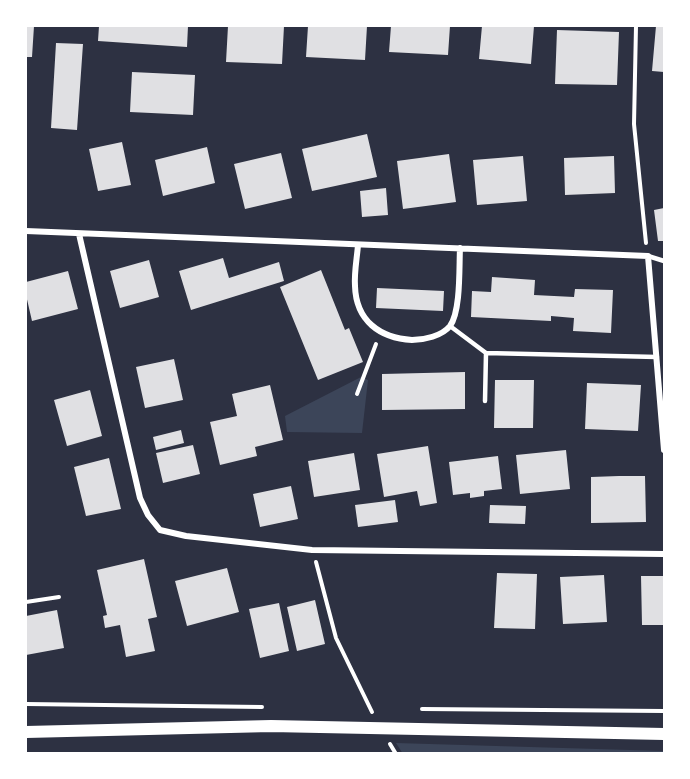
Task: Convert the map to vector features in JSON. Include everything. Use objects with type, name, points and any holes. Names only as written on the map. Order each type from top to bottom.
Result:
[{"type":"main road","points":[[26,732],[271,726],[664,734]]},
{"type":"street","points":[[26,231],[648,256],[664,450]]},
{"type":"street","points":[[79,234],[140,498],[148,515],[160,530],[186,536],[312,550],[664,554]]},
{"type":"street","points":[[358,245],[355,287],[361,310],[372,327],[386,336],[419,340],[435,336],[450,326],[455,312],[460,248]]},
{"type":"lane","points":[[648,256],[664,261]]},
{"type":"lane","points":[[450,326],[486,353],[657,357]]},
{"type":"lane","points":[[485,401],[486,353]]},
{"type":"path","points":[[636,26],[634,124],[648,256]]},
{"type":"path","points":[[357,394],[381,333]]},
{"type":"path","points":[[312,550],[336,638],[381,728]]},
{"type":"path","points":[[26,602],[59,597]]},
{"type":"shaded area","points":[[361,377],[368,380],[362,433],[287,432],[285,416]]},
{"type":"shaded area","points":[[396,743],[664,751],[664,753],[403,754]]},
{"type":"building","points":[[26,26],[34,26],[32,57],[26,57]]},
{"type":"building","points":[[99,26],[188,26],[187,47],[98,41]]},
{"type":"building","points":[[228,26],[284,26],[282,64],[226,62]]},
{"type":"building","points":[[308,26],[367,26],[365,60],[306,57]]},
{"type":"building","points":[[391,26],[450,26],[448,55],[389,52]]},
{"type":"building","points":[[482,26],[534,26],[531,64],[479,59]]},
{"type":"building","points":[[656,26],[664,27],[664,72],[652,71]]},
{"type":"building","points":[[557,30],[619,32],[617,85],[555,84]]},
{"type":"building","points":[[56,43],[83,44],[77,130],[51,128]]},
{"type":"building","points":[[132,72],[195,75],[193,115],[130,112]]},
{"type":"building","points":[[367,134],[377,177],[312,191],[302,149]]},
{"type":"building","points":[[122,142],[131,185],[98,191],[89,149]]},
{"type":"building","points":[[207,147],[215,183],[163,196],[155,160]]},
{"type":"building","points":[[281,153],[292,198],[245,209],[234,164]]},
{"type":"building","points":[[449,154],[456,202],[403,209],[397,161]]},
{"type":"building","points":[[523,156],[527,201],[477,205],[473,160]]},
{"type":"building","points":[[614,156],[615,193],[565,195],[564,158]]},
{"type":"building","points":[[386,188],[388,215],[362,217],[360,191]]},
{"type":"building","points":[[664,208],[664,241],[658,241],[654,210]]},
{"type":"building","points":[[223,258],[229,278],[279,262],[284,281],[191,310],[179,271]]},
{"type":"building","points":[[149,260],[159,297],[120,308],[110,271]]},
{"type":"building","points":[[321,270],[345,330],[349,328],[363,362],[318,380],[280,287]]},
{"type":"building","points":[[68,271],[78,309],[32,321],[26,295],[26,282]]},
{"type":"building","points":[[492,277],[535,280],[534,295],[574,297],[575,289],[613,290],[611,333],[573,331],[574,318],[551,316],[551,321],[471,317],[472,291],[491,292]]},
{"type":"building","points":[[377,288],[444,291],[443,311],[376,308]]},
{"type":"building","points":[[174,359],[183,400],[145,408],[136,367]]},
{"type":"building","points":[[465,372],[465,409],[382,410],[382,374]]},
{"type":"building","points":[[495,380],[534,380],[533,428],[494,428]]},
{"type":"building","points":[[587,383],[641,385],[638,431],[585,429]]},
{"type":"building","points":[[270,385],[283,440],[255,447],[257,456],[220,465],[210,422],[237,416],[232,394]]},
{"type":"building","points":[[90,390],[102,436],[67,446],[54,400]]},
{"type":"building","points":[[181,430],[184,443],[156,450],[153,437]]},
{"type":"building","points":[[193,445],[200,474],[163,483],[156,453]]},
{"type":"building","points":[[428,446],[437,503],[420,506],[417,491],[384,497],[377,454]]},
{"type":"building","points":[[566,450],[570,489],[520,494],[516,455]]},
{"type":"building","points":[[354,453],[360,490],[314,497],[308,461]]},
{"type":"building","points":[[498,456],[502,489],[484,491],[484,496],[470,498],[470,493],[453,495],[449,462]]},
{"type":"building","points":[[109,458],[121,509],[86,516],[74,467]]},
{"type":"building","points":[[645,476],[646,522],[591,523],[591,477]]},
{"type":"building","points":[[291,486],[298,519],[260,527],[253,494]]},
{"type":"building","points":[[395,500],[398,522],[358,527],[355,505]]},
{"type":"building","points":[[490,505],[526,506],[525,524],[489,523]]},
{"type":"building","points":[[144,559],[157,617],[148,619],[155,651],[126,657],[120,625],[105,628],[103,616],[107,615],[97,570]]},
{"type":"building","points":[[227,568],[239,612],[187,626],[175,581]]},
{"type":"building","points":[[497,573],[537,574],[535,629],[494,628]]},
{"type":"building","points":[[604,575],[607,622],[563,624],[560,577]]},
{"type":"building","points":[[641,576],[664,576],[664,625],[642,625]]},
{"type":"building","points":[[315,600],[325,644],[297,651],[287,607]]},
{"type":"building","points":[[279,603],[289,651],[260,658],[249,609]]},
{"type":"building","points":[[57,610],[64,648],[26,655],[26,616]]}]
